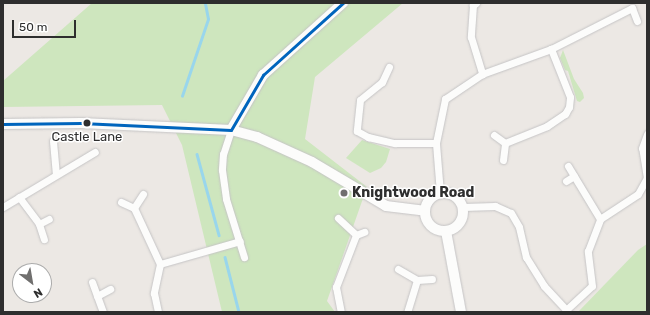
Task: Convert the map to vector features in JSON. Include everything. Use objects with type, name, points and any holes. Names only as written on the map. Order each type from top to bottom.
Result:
[{"type":"street","points":[[244,256],[226,199],[222,170],[223,154],[231,130],[263,75],[343,3]]},
{"type":"street","points":[[476,3],[473,6],[471,37],[482,74]]},
{"type":"street","points":[[440,193],[436,143],[445,99],[482,74],[551,49],[632,5],[636,21]]},
{"type":"street","points":[[505,144],[547,126],[565,114],[569,107],[570,97],[551,49]]},
{"type":"street","points":[[389,67],[382,82],[360,100],[357,132],[368,137],[396,142],[436,143]]},
{"type":"street","points":[[3,124],[81,123],[231,130],[257,137],[312,162],[386,206],[424,211]]},
{"type":"street","points":[[463,207],[495,206],[511,213],[519,227],[526,257],[544,286],[566,310],[592,286],[588,251],[600,218],[638,194],[647,178],[642,148],[647,134]]},
{"type":"street","points":[[494,136],[505,144]]},
{"type":"street","points":[[53,141],[56,174]]},
{"type":"street","points":[[503,160],[505,144]]},
{"type":"street","points":[[3,207],[95,152]]},
{"type":"street","points":[[568,166],[600,218]]},
{"type":"street","points":[[566,180],[574,176]]},
{"type":"street","points":[[440,193],[453,195],[463,207],[461,220],[455,227],[446,231],[432,226],[424,211],[431,198],[440,193]]},
{"type":"street","points":[[134,208],[143,194]]},
{"type":"street","points":[[19,197],[39,224],[44,239]]},
{"type":"street","points":[[121,202],[134,208],[160,264],[154,293],[158,312]]},
{"type":"street","points":[[338,218],[356,235]]},
{"type":"street","points":[[39,224],[49,219]]},
{"type":"street","points":[[446,231],[461,312]]},
{"type":"street","points":[[341,312],[336,287],[356,235],[364,232]]},
{"type":"street","points":[[160,264],[240,241]]},
{"type":"street","points":[[398,269],[416,280],[432,279]]},
{"type":"street","points":[[407,312],[416,280]]},
{"type":"street","points":[[92,282],[103,312]]},
{"type":"street","points":[[97,296],[110,289]]},
{"type":"green space","points":[[92,3],[403,3],[315,77],[305,139],[367,187],[327,301],[335,312],[222,312],[182,145],[162,105],[3,107],[3,81]]},
{"type":"green space","points":[[563,50],[574,79],[583,93],[584,98],[580,102],[577,101],[568,71],[565,70],[560,58]]},
{"type":"green space","points":[[362,140],[390,149],[386,162],[381,168],[370,173],[346,158]]},
{"type":"green space","points":[[647,244],[647,312],[578,312],[638,250]]},
{"type":"waterway","points":[[182,96],[208,19],[205,3]]},
{"type":"waterway","points":[[197,154],[219,235]]},
{"type":"waterway","points":[[225,257],[239,312]]},
{"type":"transit line","points":[[3,124],[81,123],[231,130],[263,75],[343,3]]},
{"type":"place","name":"Castle Lane","points":[[87,123]]},
{"type":"place","name":"Knightwood Road","points":[[344,193]]}]
